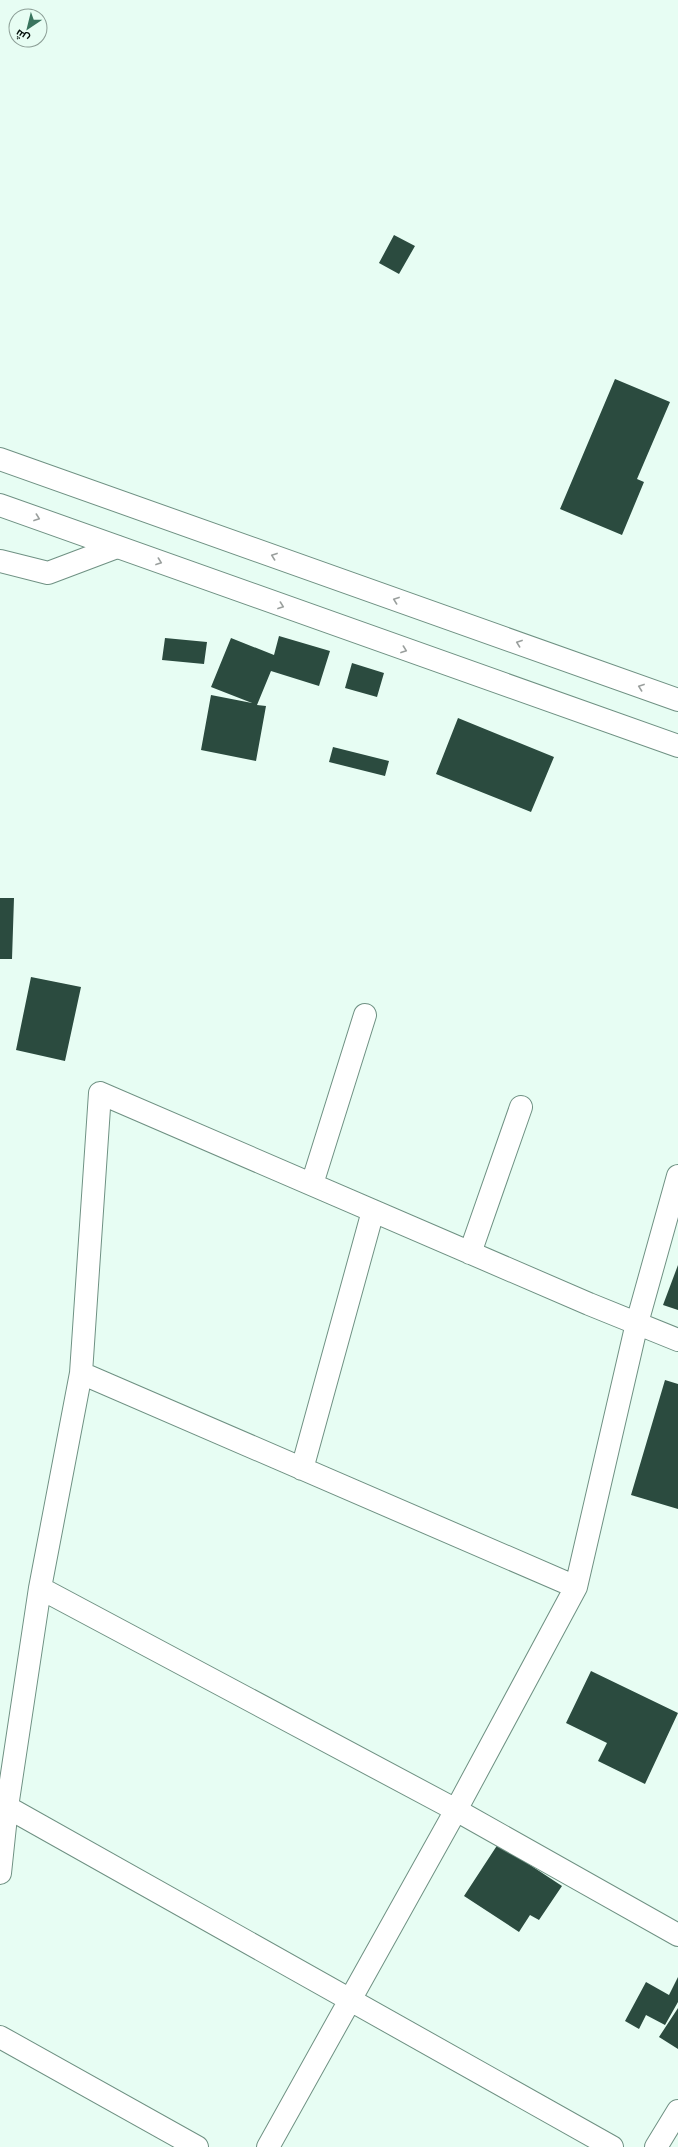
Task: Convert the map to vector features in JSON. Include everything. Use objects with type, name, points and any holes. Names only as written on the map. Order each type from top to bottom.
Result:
[{"type":"street","points":[[0,459],[678,700]]},
{"type":"street","points":[[0,505],[678,746]]},
{"type":"street","points":[[0,561],[48,573],[117,547]]},
{"type":"street","points":[[312,1184],[365,1015]]},
{"type":"street","points":[[0,1873],[7,1807],[40,1588],[81,1373],[100,1093],[470,1253],[678,1340]]},
{"type":"street","points":[[470,1253],[521,1107]]},
{"type":"street","points":[[268,2147],[456,1810],[576,1587],[637,1323],[678,1176]]},
{"type":"street","points":[[302,1469],[373,1210]]},
{"type":"street","points":[[81,1373],[576,1587]]},
{"type":"street","points":[[40,1588],[456,1810],[678,1935]]},
{"type":"street","points":[[7,1807],[612,2147]]},
{"type":"street","points":[[0,2037],[197,2147]]},
{"type":"street","points":[[656,2147],[678,2111]]},
{"type":"building","points":[[394,235],[415,246],[399,274],[379,263]]},
{"type":"building","points":[[615,379],[670,402],[637,479],[644,482],[622,535],[560,509]]},
{"type":"building","points":[[279,636],[330,651],[319,686],[271,671],[257,705],[266,706],[256,761],[201,750],[211,695],[252,703],[211,687],[231,638],[274,655]]},
{"type":"building","points":[[165,638],[207,642],[204,664],[162,660]]},
{"type":"building","points":[[352,663],[384,673],[377,697],[345,688]]},
{"type":"building","points":[[458,718],[554,757],[531,812],[436,774]]},
{"type":"building","points":[[333,747],[389,761],[385,776],[329,762]]},
{"type":"building","points":[[0,898],[14,898],[12,959],[0,959]]},
{"type":"building","points":[[31,977],[81,987],[65,1061],[16,1050]]},
{"type":"building","points":[[678,1265],[678,1310],[663,1305]]},
{"type":"building","points":[[665,1380],[678,1384],[678,1509],[631,1495]]},
{"type":"building","points":[[591,1671],[678,1713],[645,1784],[598,1761],[607,1743],[566,1723]]},
{"type":"building","points":[[498,1844],[562,1886],[539,1920],[530,1915],[519,1932],[464,1896]]},
{"type":"building","points":[[678,1977],[678,2002],[665,2025],[646,2015],[639,2029],[625,2021],[646,1982],[669,1995]]},
{"type":"building","points":[[678,2008],[678,2049],[659,2037]]}]
